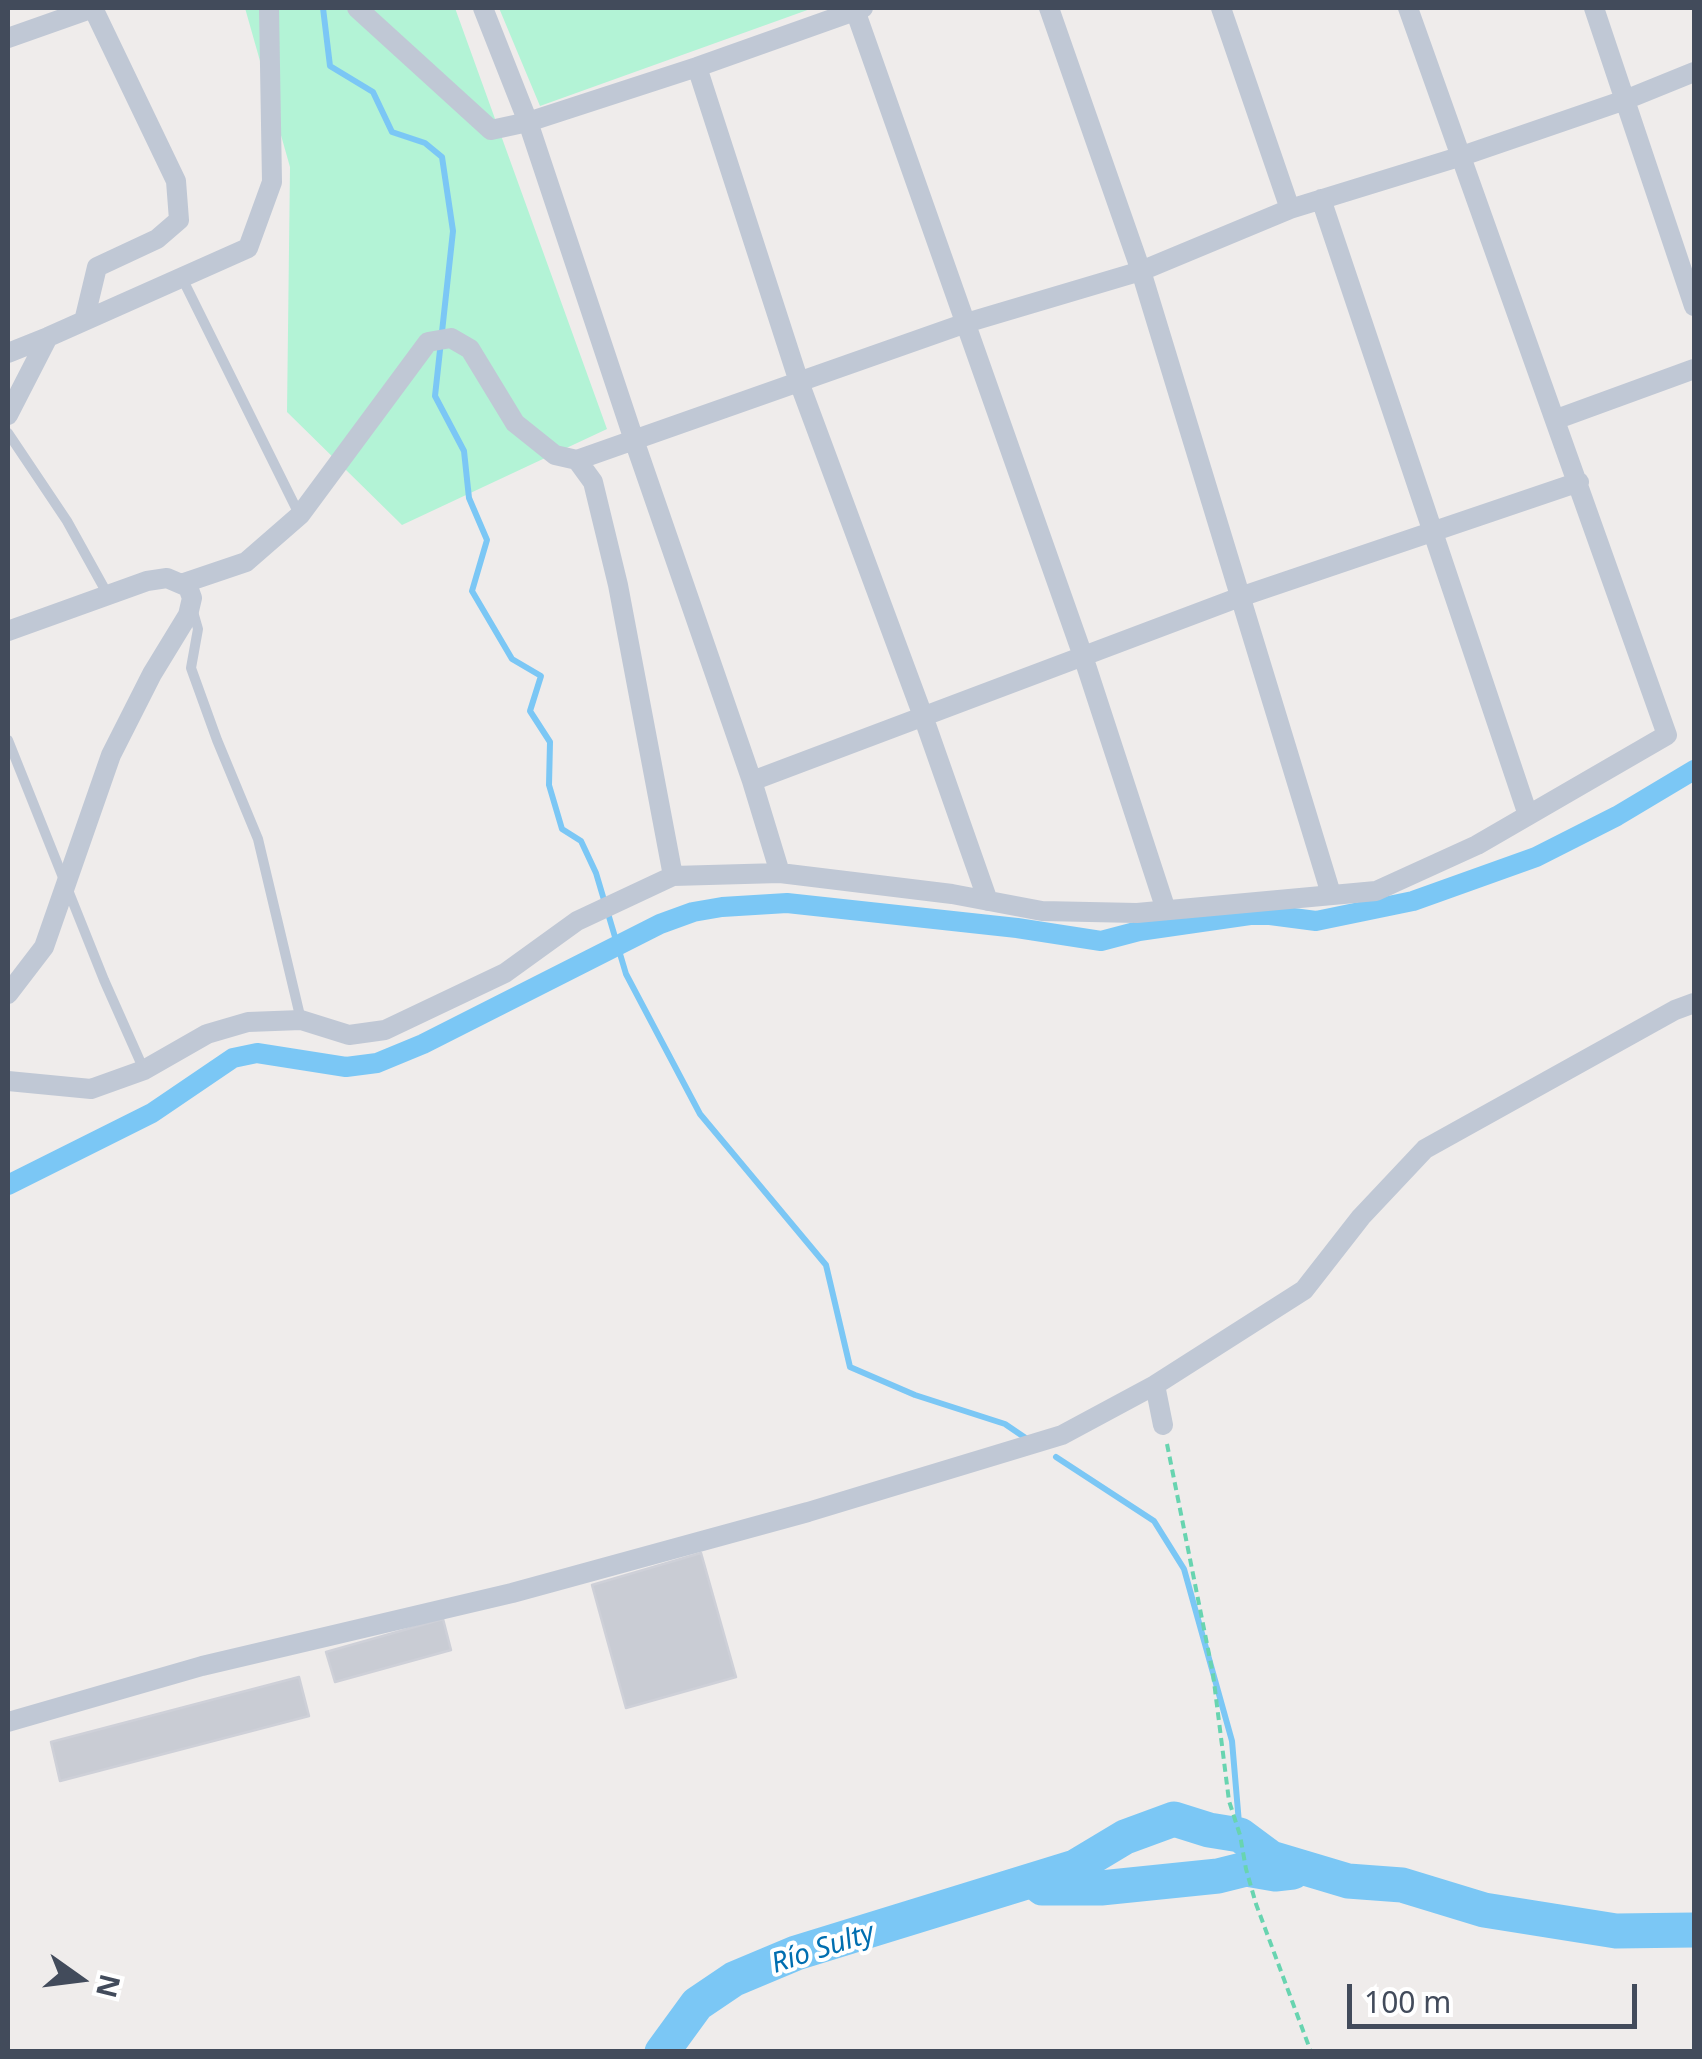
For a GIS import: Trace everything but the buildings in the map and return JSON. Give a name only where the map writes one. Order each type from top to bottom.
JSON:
[{"type":"street","points":[[8,38],[93,8],[176,180],[179,220],[158,239],[97,267],[84,322]]},
{"type":"street","points":[[8,352],[48,338],[248,248],[272,182],[269,8]]},
{"type":"street","points":[[356,8],[491,130],[528,122],[697,67],[859,9],[1083,656],[1166,910]]},
{"type":"street","points":[[483,8],[528,122],[752,780],[780,873]]},
{"type":"street","points":[[1049,8],[1140,271],[1330,894]]},
{"type":"street","points":[[1221,8],[1290,209]]},
{"type":"street","points":[[8,1082],[92,1089],[144,1070],[206,1034],[248,1022],[301,1020],[349,1035],[385,1030],[505,972],[577,922],[673,876],[780,873],[952,894],[1042,910],[1137,913],[1376,891],[1476,845],[1667,734],[1408,8]]},
{"type":"street","points":[[1594,8],[1694,306]]},
{"type":"street","points":[[697,67],[799,382],[988,901]]},
{"type":"street","points":[[186,593],[246,562],[300,515],[428,342],[450,338],[470,349],[515,423],[555,455],[577,460],[966,324],[1140,271],[1290,209],[1462,156],[1626,100],[1694,72]]},
{"type":"street","points":[[1321,200],[1528,815]]},
{"type":"street","points":[[8,416],[48,338]]},
{"type":"street","points":[[1556,418],[1694,369]]},
{"type":"street","points":[[577,460],[593,482],[618,585],[673,876]]},
{"type":"street","points":[[752,780],[1240,597],[1579,482]]},
{"type":"street","points":[[8,631],[147,580],[167,578],[186,593],[188,615],[152,674],[111,755],[44,947],[8,994]]},
{"type":"street","points":[[8,1722],[202,1666],[512,1593],[808,1512],[1062,1435],[1155,1385],[1304,1290],[1362,1217],[1425,1149],[1694,1003]]},
{"type":"street","points":[[1155,1385],[1163,1425]]},
{"type":"lane","points":[[182,278],[300,515]]},
{"type":"lane","points":[[8,433],[67,521],[108,595]]},
{"type":"lane","points":[[186,593],[198,629],[192,668],[258,839],[301,1020]]},
{"type":"lane","points":[[8,740],[144,1070]]},
{"type":"path","points":[[1163,1425],[1213,1674],[1229,1801],[1256,1904],[1310,2052]]},
{"type":"green space","points":[[245,8],[455,8],[607,429],[402,525],[287,412],[290,167]]},
{"type":"green space","points":[[499,8],[813,8],[540,106]]},
{"type":"waterway","points":[[323,8],[330,66],[373,92],[392,132],[425,143],[442,157],[453,231],[435,396],[464,451],[469,498],[487,540],[472,591],[512,659],[541,676],[530,711],[550,742],[549,785],[562,829],[581,841],[596,873],[626,974],[700,1114],[826,1265],[850,1367],[915,1395],[1005,1424],[1030,1441]]},
{"type":"waterway","points":[[8,1185],[152,1113],[233,1058],[257,1053],[346,1067],[377,1063],[423,1044],[660,924],[693,912],[787,903],[1101,941],[1139,931],[1250,915],[1316,921],[1413,901],[1536,857],[1617,816],[1694,770]]},
{"type":"waterway","points":[[1056,1457],[1154,1521],[1184,1569],[1232,1741],[1240,1835]]},
{"type":"waterway","name":"Río Sulty","points":[[662,2052],[697,2004],[734,1979],[796,1953],[1075,1867],[1125,1837],[1174,1819],[1240,1835],[1271,1858],[1348,1881],[1402,1885],[1484,1910],[1616,1931],[1694,1930]]},
{"type":"waterway","name":"Río Sulty","points":[[1042,1888],[1101,1888],[1218,1876],[1246,1869],[1275,1874],[1293,1872]]}]
